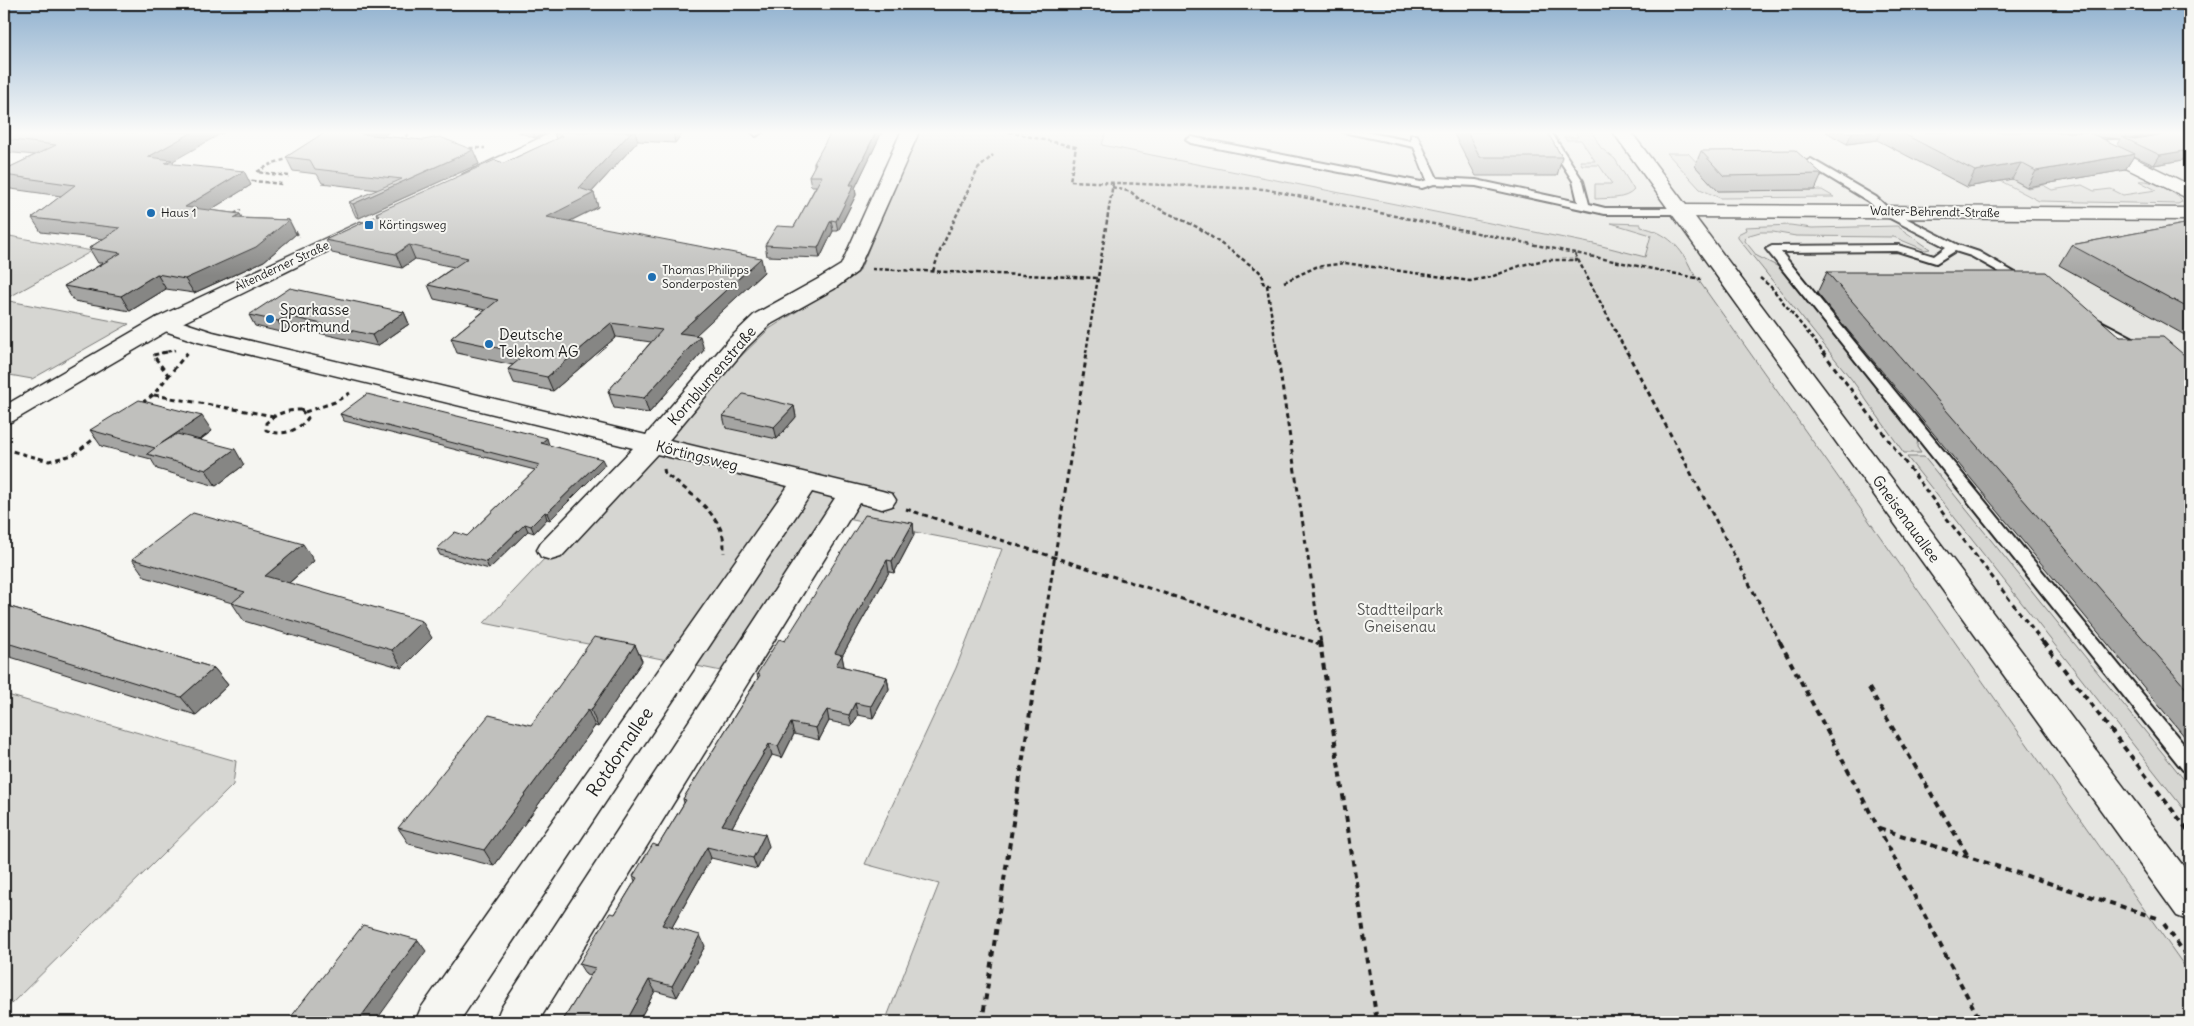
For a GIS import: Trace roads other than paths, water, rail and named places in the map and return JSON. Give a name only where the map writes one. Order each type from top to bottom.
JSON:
[{"type":"street","points":[[454,185],[465,180]]},
{"type":"street","name":"Kornblumenstraße","points":[[551,550],[664,448],[738,343],[763,319],[826,284],[850,268],[889,180]]},
{"type":"street","name":"Gneisenauallee","points":[[1658,180],[2190,904]]},
{"type":"street","points":[[2167,180],[2187,189]]},
{"type":"street","name":"Walter-Behrendt-Straße","points":[[1681,211],[2190,214]]},
{"type":"street","name":"Altenderner Straße","points":[[4,416],[164,323],[377,221]]},
{"type":"street","name":"Körtingsweg","points":[[164,323],[199,342],[375,377],[805,482],[844,505],[882,500]]},
{"type":"street","name":"Rotdornallee","points":[[435,1022],[805,482]]},
{"type":"street","points":[[515,1022],[844,505]]},
{"type":"lane","points":[[1396,180],[1422,185],[1434,181],[1476,183],[1605,211],[1681,211]]},
{"type":"lane","points":[[1577,180],[1585,208]]},
{"type":"lane","points":[[1840,180],[1872,199],[1886,212],[1954,247],[1974,254],[2034,287]]},
{"type":"lane","points":[[1954,247],[1936,260],[1898,248],[1772,249],[2190,766]]},
{"type":"lane","points":[[2085,316],[2154,354]]},
{"type":"place","name":"Haus 1","points":[[151,213]]},
{"type":"place","name":"Körtingsweg","points":[[369,225]]},
{"type":"place","name":"Thomas Philipps Sonderposten","points":[[652,277]]},
{"type":"place","name":"Sparkasse Dortmund","points":[[270,319]]},
{"type":"place","name":"Deutsche Telekom AG","points":[[489,344]]},
{"type":"park label","name":"Stadtteilpark Gneisenau","points":[[1400,618]]}]
